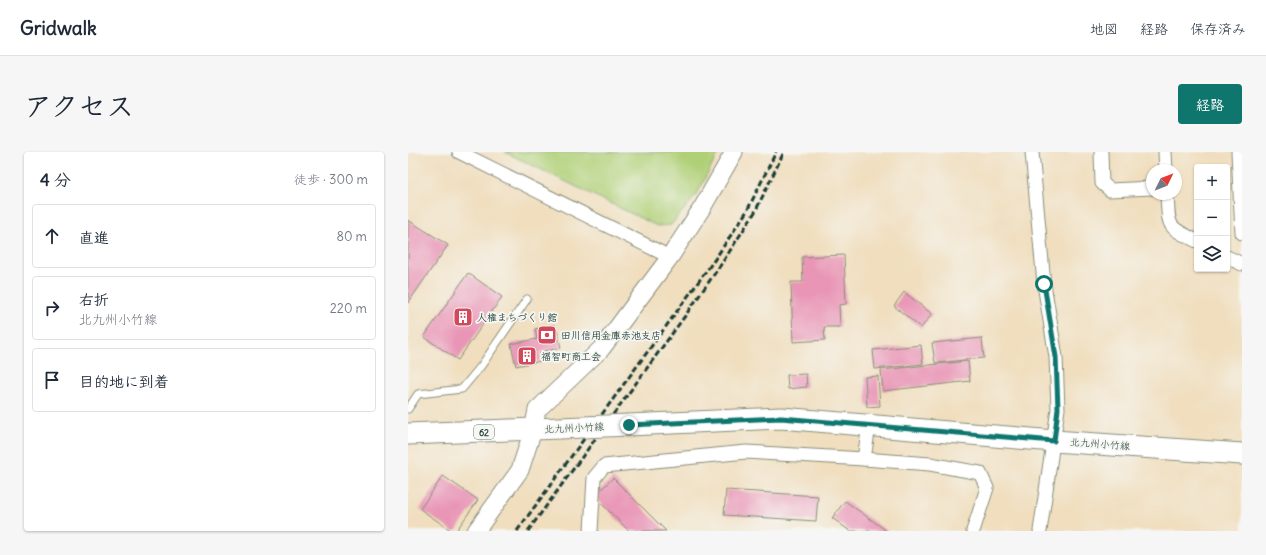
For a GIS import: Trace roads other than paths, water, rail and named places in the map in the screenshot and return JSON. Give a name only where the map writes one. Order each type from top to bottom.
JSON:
[{"type":"main road","name":"北九州小竹線","points":[[408,434],[533,430],[781,418],[1054,441],[1242,454]]},
{"type":"street","points":[[459,152],[670,257]]},
{"type":"street","points":[[476,531],[520,470],[533,430],[537,410],[593,359],[670,257],[734,152]]},
{"type":"street","points":[[1032,152],[1044,284],[1056,357],[1058,409],[1040,531]]},
{"type":"street","points":[[1100,152],[1102,183],[1110,190],[1146,188]]},
{"type":"street","points":[[1165,152],[1166,164]]},
{"type":"street","points":[[1238,152],[1242,233]]},
{"type":"street","points":[[1167,200],[1169,220],[1174,230],[1194,240]]},
{"type":"street","points":[[1230,258],[1242,264]]},
{"type":"street","points":[[864,459],[869,425]]},
{"type":"street","points":[[591,531],[594,478],[604,466],[746,452],[930,464],[980,473],[987,488],[973,531]]},
{"type":"lane","points":[[408,409],[418,394],[462,389],[481,366],[527,299]]},
{"type":"railway","points":[[517,531],[715,259],[747,211],[776,152]]},
{"type":"railway","points":[[528,531],[722,263],[755,212],[784,152]]},
{"type":"place","name":"人権まちづくり館","points":[[463,317]]},
{"type":"place","name":"田川信用金庫赤池支店","points":[[547,335]]},
{"type":"place","name":"福智町商工会","points":[[527,356]]}]
